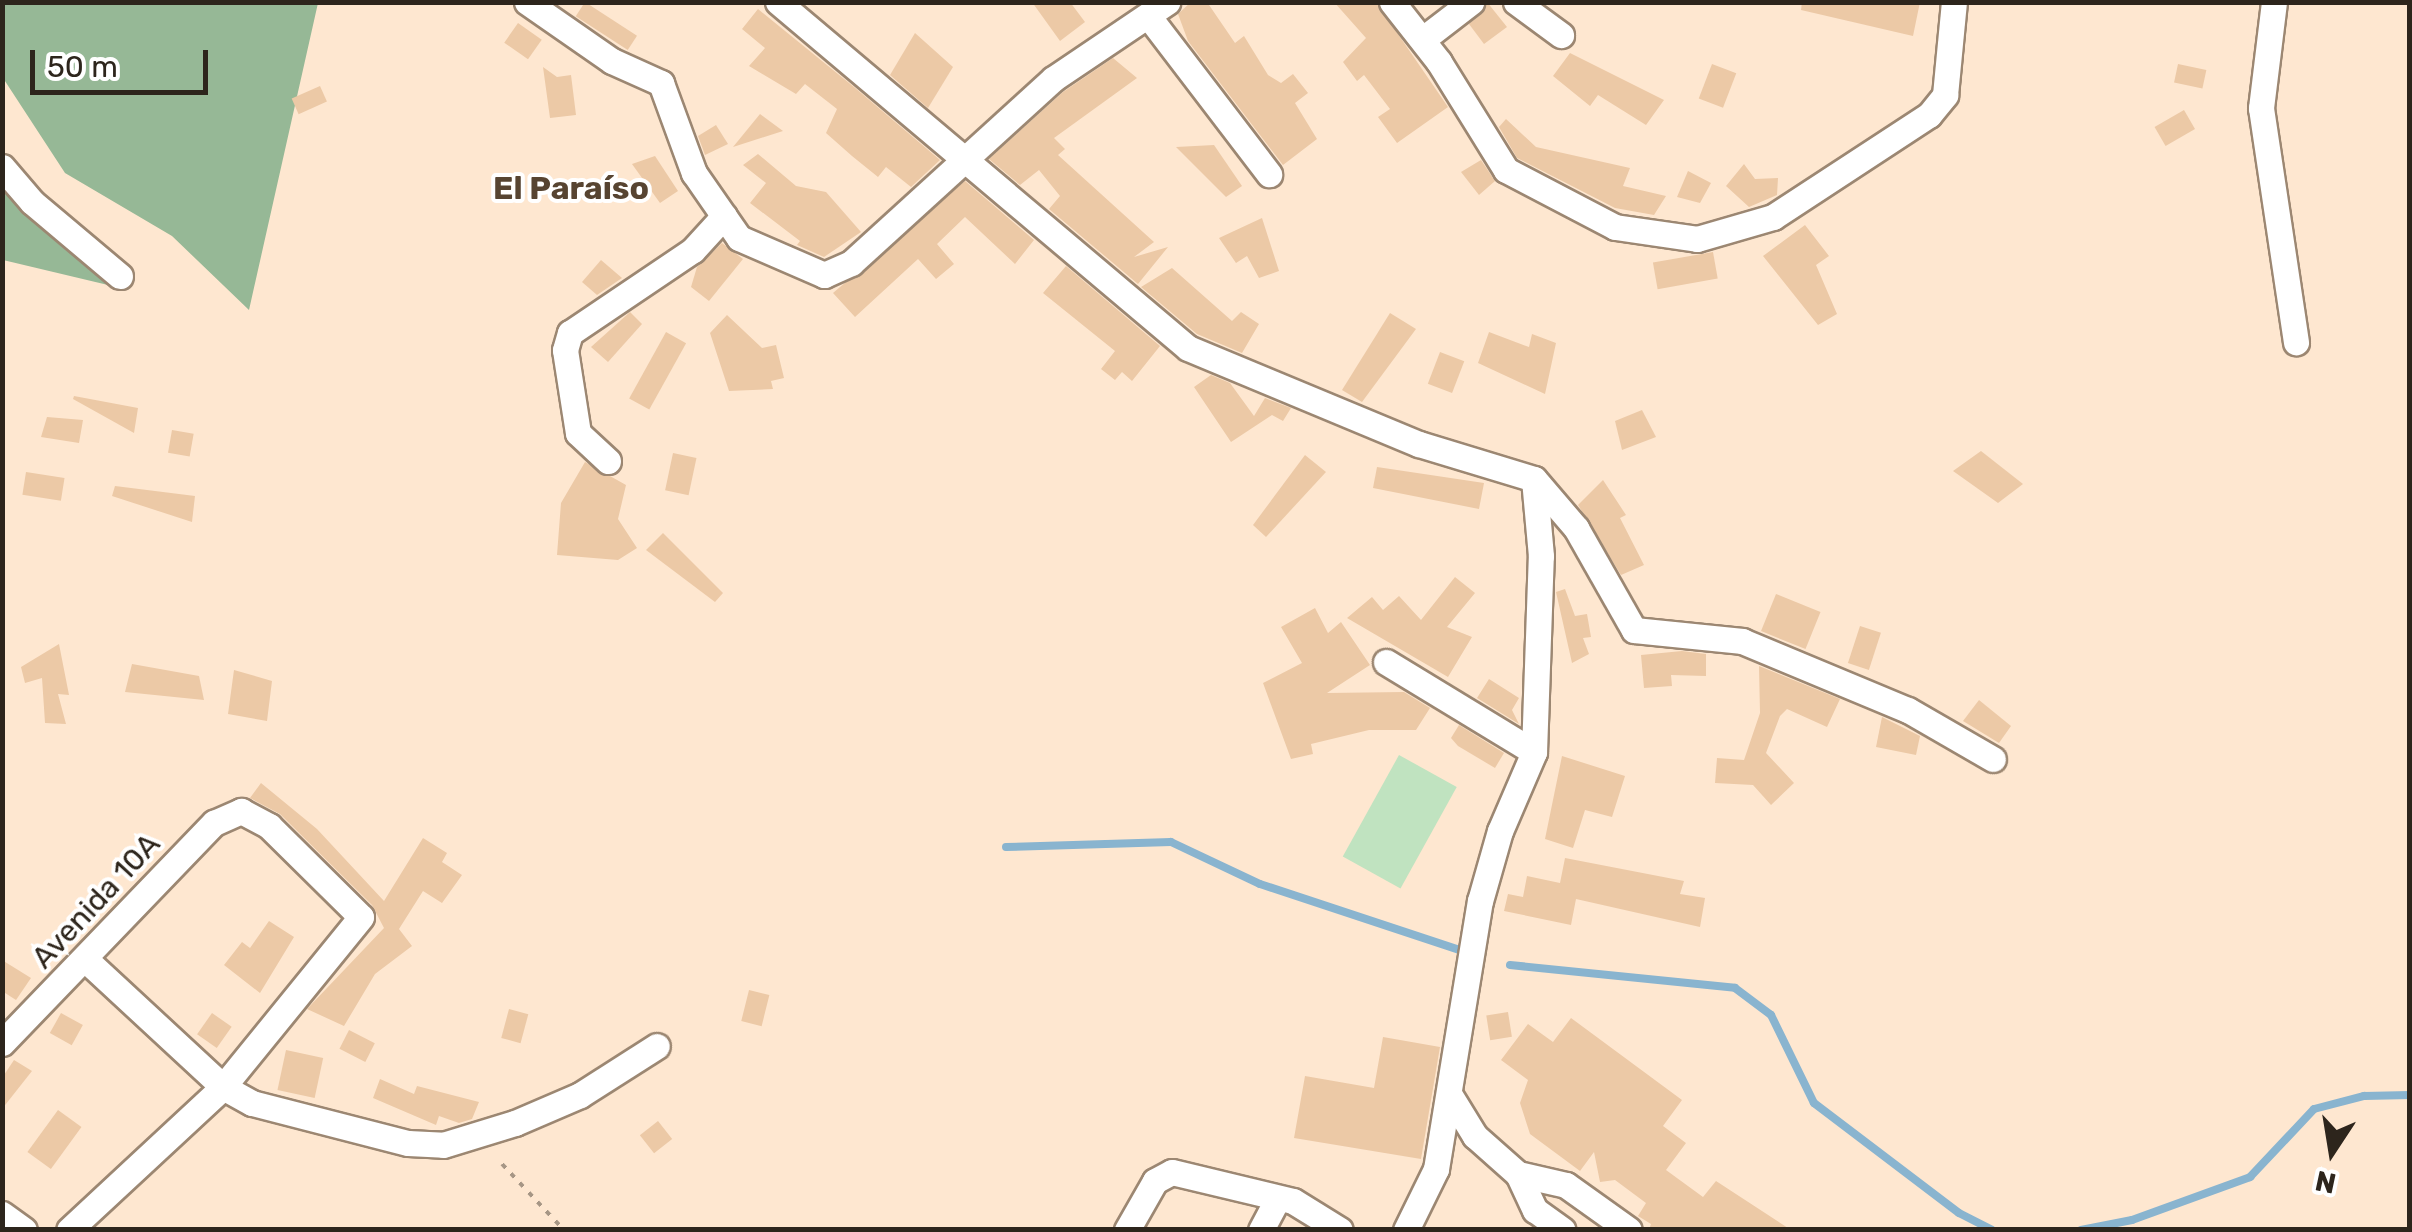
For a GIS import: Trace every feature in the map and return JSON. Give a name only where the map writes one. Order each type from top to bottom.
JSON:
[{"type":"street","points":[[778,2],[1188,348],[1418,444],[1534,479],[1576,528],[1634,630],[1742,641],[1908,710],[1993,759]]},
{"type":"street","points":[[1392,2],[1423,39],[1506,170],[1616,227],[1697,238],[1773,218],[1929,115],[1945,94],[1954,2]]},
{"type":"street","points":[[1423,39],[1471,2]]},
{"type":"street","points":[[1516,2],[1561,36]]},
{"type":"street","points":[[2274,2],[2261,108],[2296,342]]},
{"type":"street","points":[[543,6],[612,61],[661,83],[694,173],[739,238],[824,275],[851,263],[962,157],[1053,79],[1158,10],[1269,174]]},
{"type":"street","points":[[2,167],[32,202],[120,276]]},
{"type":"street","points":[[608,461],[578,433],[565,350],[570,333],[693,250],[724,216]]},
{"type":"street","points":[[1406,1230],[1436,1169],[1451,1097],[1480,901],[1500,831],[1534,752],[1541,556],[1534,479]]},
{"type":"street","points":[[1386,662],[1534,752]]},
{"type":"street","name":"Avenida 10A","points":[[2,1043],[214,823],[241,811],[269,826],[360,917],[223,1086]]},
{"type":"street","points":[[85,959],[223,1086],[292,1117],[443,1144],[580,1095],[657,1046]]},
{"type":"street","points":[[69,1230],[223,1086]]},
{"type":"street","points":[[1451,1097],[1475,1136],[1518,1174],[1534,1210],[1563,1230]]},
{"type":"street","points":[[1127,1230],[1154,1181],[1172,1172],[1278,1198],[1340,1230]]},
{"type":"street","points":[[1518,1174],[1566,1185],[1629,1230]]},
{"type":"street","points":[[1261,1230],[1278,1198]]},
{"type":"street","points":[[2,1214],[24,1230]]},
{"type":"path","points":[[502,1164],[564,1230]]},
{"type":"green space","points":[[3,3],[318,3],[249,310],[172,236],[65,173],[3,78]]},
{"type":"green space","points":[[3,188],[129,290],[3,260]]},
{"type":"green space","points":[[1399,755],[1457,787],[1400,888],[1343,856]]},
{"type":"building","points":[[585,2],[637,36],[628,50],[576,16]]},
{"type":"building","points":[[1032,2],[1070,2],[1085,22],[1060,41]]},
{"type":"building","points":[[1191,2],[1207,2],[1235,43],[1244,36],[1268,75],[1281,83],[1293,74],[1308,93],[1295,103],[1317,139],[1283,165],[1188,41],[1178,14]]},
{"type":"building","points":[[1334,2],[1376,2],[1448,107],[1397,143],[1378,117],[1390,109],[1364,75],[1357,81],[1343,62],[1366,38]]},
{"type":"building","points":[[1487,2],[1507,27],[1484,44],[1469,24]]},
{"type":"building","points":[[1802,2],[1920,2],[1913,36],[1801,10]]},
{"type":"building","points":[[758,9],[940,160],[911,187],[886,167],[878,177],[852,156],[826,133],[837,109],[805,84],[796,94],[749,66],[765,48],[742,29]]},
{"type":"building","points":[[518,23],[542,40],[528,59],[504,43]]},
{"type":"building","points":[[915,33],[953,67],[928,108],[890,75]]},
{"type":"building","points":[[1570,53],[1664,100],[1646,125],[1598,95],[1590,106],[1553,76]]},
{"type":"building","points":[[1113,58],[1137,78],[1054,138],[1065,149],[1058,155],[1154,242],[1134,257],[1168,247],[1138,284],[1049,209],[1060,196],[1039,170],[1020,185],[989,159],[1063,92]]},
{"type":"building","points":[[1712,64],[1736,73],[1723,108],[1699,99]]},
{"type":"building","points":[[2178,64],[2206,70],[2202,89],[2174,83]]},
{"type":"building","points":[[543,67],[557,77],[571,75],[576,115],[550,118]]},
{"type":"building","points":[[320,86],[327,102],[299,114],[292,99]]},
{"type":"building","points":[[2184,110],[2195,129],[2166,146],[2155,127]]},
{"type":"building","points":[[760,114],[783,131],[733,147]]},
{"type":"building","points":[[1506,119],[1536,147],[1630,168],[1623,186],[1666,196],[1654,215],[1615,208],[1517,158],[1499,127]]},
{"type":"building","points":[[716,125],[728,144],[705,155],[698,136]]},
{"type":"building","points":[[1214,145],[1242,186],[1226,197],[1176,147]]},
{"type":"building","points":[[758,154],[796,186],[826,192],[861,232],[824,257],[797,245],[800,241],[750,203],[766,183],[743,165]]},
{"type":"building","points":[[655,156],[678,191],[660,203],[632,164]]},
{"type":"building","points":[[1481,160],[1495,181],[1479,195],[1461,172]]},
{"type":"building","points":[[1744,164],[1755,179],[1778,178],[1777,195],[1749,207],[1726,186]]},
{"type":"building","points":[[1688,171],[1711,183],[1700,203],[1677,197]]},
{"type":"building","points":[[965,181],[1034,240],[1015,264],[965,217],[937,244],[954,264],[936,279],[918,259],[855,317],[833,293]]},
{"type":"building","points":[[1262,218],[1279,271],[1259,278],[1247,256],[1236,263],[1219,238]]},
{"type":"building","points":[[1805,225],[1829,256],[1816,265],[1837,314],[1818,325],[1763,256]]},
{"type":"building","points":[[722,243],[743,259],[709,301],[691,287],[697,267]]},
{"type":"building","points":[[1713,252],[1718,279],[1658,289],[1653,263]]},
{"type":"building","points":[[601,260],[622,278],[597,295],[582,282]]},
{"type":"building","points":[[1066,266],[1160,346],[1132,381],[1122,372],[1115,380],[1101,369],[1115,351],[1043,293]]},
{"type":"building","points":[[1172,268],[1232,321],[1241,312],[1259,324],[1242,353],[1197,334],[1141,287]]},
{"type":"building","points":[[630,312],[642,324],[608,362],[591,347]]},
{"type":"building","points":[[1390,313],[1416,329],[1362,402],[1342,390]]},
{"type":"building","points":[[727,315],[762,348],[776,345],[784,378],[771,381],[773,389],[729,391],[710,333]]},
{"type":"building","points":[[666,332],[686,343],[649,410],[629,398]]},
{"type":"building","points":[[1489,332],[1529,347],[1532,334],[1556,343],[1545,394],[1478,363]]},
{"type":"building","points":[[1440,352],[1464,361],[1452,393],[1428,384]]},
{"type":"building","points":[[1211,375],[1230,383],[1254,416],[1265,398],[1291,408],[1283,421],[1272,415],[1231,442],[1194,387]]},
{"type":"building","points":[[74,396],[138,408],[134,433],[73,399]]},
{"type":"building","points":[[1642,410],[1656,437],[1622,450],[1615,421]]},
{"type":"building","points":[[47,417],[83,420],[79,443],[41,437]]},
{"type":"building","points":[[172,430],[194,434],[190,456],[168,453]]},
{"type":"building","points":[[1981,451],[2023,484],[1998,503],[1953,471]]},
{"type":"building","points":[[673,453],[696,458],[689,495],[665,490]]},
{"type":"building","points":[[1305,455],[1326,472],[1266,537],[1253,525]]},
{"type":"building","points":[[585,462],[626,485],[618,519],[637,548],[618,560],[557,555],[561,503]]},
{"type":"building","points":[[1377,467],[1484,483],[1479,509],[1373,488]]},
{"type":"building","points":[[26,472],[65,478],[61,501],[22,495]]},
{"type":"building","points":[[1603,480],[1626,515],[1620,518],[1644,565],[1621,575],[1578,505]]},
{"type":"building","points":[[115,486],[195,496],[192,522],[112,496]]},
{"type":"building","points":[[663,533],[723,593],[715,602],[646,550]]},
{"type":"building","points":[[1455,577],[1475,593],[1447,627],[1472,637],[1448,677],[1347,618],[1372,597],[1383,610],[1399,596],[1421,620]]},
{"type":"building","points":[[1565,589],[1575,616],[1587,614],[1591,637],[1583,638],[1589,654],[1572,663],[1556,592]]},
{"type":"building","points":[[1776,594],[1821,612],[1806,649],[1761,631]]},
{"type":"building","points":[[1315,608],[1328,633],[1341,622],[1370,665],[1327,693],[1404,692],[1430,708],[1416,730],[1369,730],[1311,744],[1313,754],[1291,759],[1263,683],[1302,663],[1281,627]]},
{"type":"building","points":[[1860,626],[1881,633],[1869,670],[1848,663]]},
{"type":"building","points":[[59,644],[69,695],[58,694],[66,724],[45,723],[42,678],[25,683],[21,667]]},
{"type":"building","points":[[1682,651],[1706,654],[1706,676],[1671,675],[1672,686],[1644,688],[1641,655]]},
{"type":"building","points":[[132,664],[199,676],[204,700],[125,692]]},
{"type":"building","points":[[1759,666],[1840,699],[1827,727],[1787,709],[1780,716],[1766,753],[1794,783],[1771,805],[1753,785],[1715,783],[1717,758],[1744,760],[1760,713]]},
{"type":"building","points":[[234,670],[272,681],[267,721],[228,714]]},
{"type":"building","points":[[1489,679],[1519,698],[1512,710],[1519,724],[1477,698]]},
{"type":"building","points":[[1979,700],[2011,726],[1999,743],[1963,721]]},
{"type":"building","points":[[1882,717],[1920,736],[1916,755],[1876,747]]},
{"type":"building","points":[[1459,725],[1504,753],[1495,768],[1451,738]]},
{"type":"building","points":[[1562,756],[1625,776],[1612,817],[1585,810],[1573,848],[1545,839]]},
{"type":"building","points":[[261,783],[317,829],[384,901],[423,838],[447,853],[442,862],[462,875],[442,903],[423,891],[399,929],[412,946],[375,974],[344,1026],[307,1009],[384,928],[372,905],[280,814],[250,798]]},
{"type":"building","points":[[1565,858],[1684,881],[1680,894],[1705,898],[1700,927],[1576,899],[1571,925],[1504,911],[1508,894],[1523,897],[1527,876],[1560,883]]},
{"type":"building","points":[[269,921],[294,937],[260,993],[224,965],[242,942],[250,948]]},
{"type":"building","points":[[2,960],[31,978],[16,1000],[2,991]]},
{"type":"building","points":[[749,990],[769,995],[762,1026],[741,1021]]},
{"type":"building","points":[[509,1009],[528,1014],[521,1043],[501,1038]]},
{"type":"building","points":[[1508,1012],[1512,1037],[1490,1040],[1486,1015]]},
{"type":"building","points":[[61,1013],[83,1025],[72,1045],[50,1033]]},
{"type":"building","points":[[212,1013],[232,1027],[217,1048],[197,1034]]},
{"type":"building","points":[[1571,1018],[1682,1100],[1663,1126],[1686,1143],[1666,1170],[1703,1197],[1716,1181],[1791,1230],[1649,1230],[1651,1224],[1638,1216],[1646,1203],[1615,1180],[1600,1182],[1594,1152],[1580,1171],[1530,1134],[1520,1103],[1528,1080],[1501,1060],[1528,1024],[1553,1042]]},
{"type":"building","points":[[349,1030],[375,1043],[365,1062],[339,1049]]},
{"type":"building","points":[[1383,1037],[1440,1047],[1421,1159],[1294,1138],[1305,1076],[1374,1088]]},
{"type":"building","points":[[286,1050],[323,1058],[315,1098],[277,1090]]},
{"type":"building","points":[[14,1060],[32,1071],[2,1109],[2,1078]]},
{"type":"building","points":[[380,1079],[414,1094],[417,1086],[479,1102],[472,1119],[459,1123],[439,1116],[436,1125],[373,1098]]},
{"type":"building","points":[[58,1110],[81,1127],[51,1169],[27,1152]]},
{"type":"building","points":[[658,1121],[672,1139],[654,1153],[640,1135]]},
{"type":"waterway","points":[[1006,847],[1171,842],[1260,884],[1466,952]]},
{"type":"waterway","points":[[1510,965],[1735,988],[1771,1015],[1814,1103],[1959,1213],[1992,1230]]},
{"type":"waterway","points":[[2081,1230],[2132,1220],[2250,1177],[2314,1109],[2364,1096],[2410,1095]]},
{"type":"district","name":"El Paraíso","points":[[571,188]]}]
